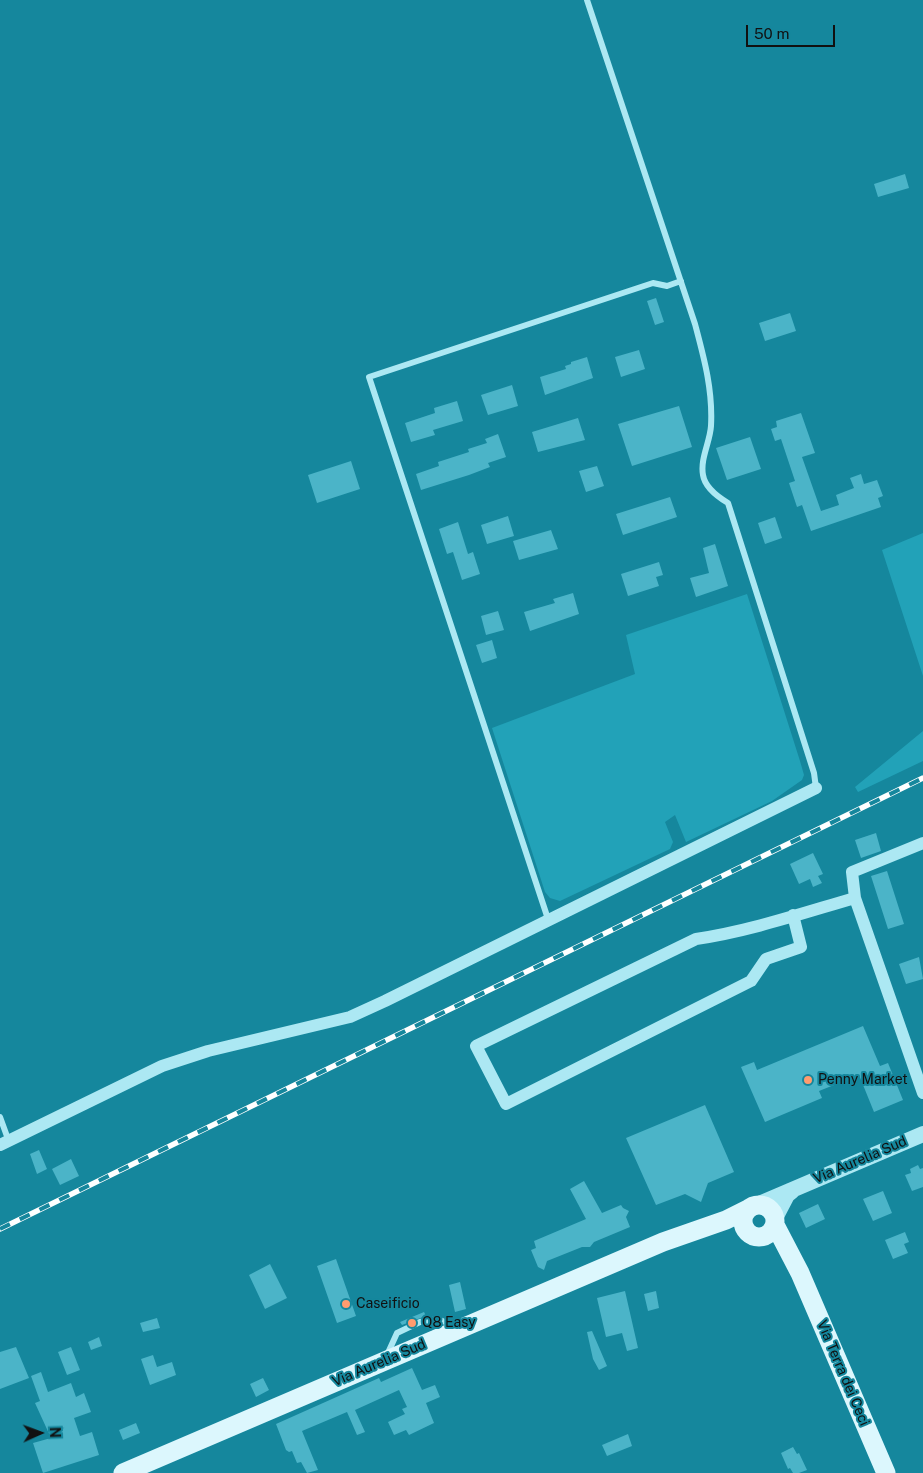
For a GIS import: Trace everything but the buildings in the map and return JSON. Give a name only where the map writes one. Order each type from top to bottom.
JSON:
[{"type":"main road","points":[[753,1207],[771,1210],[800,1272],[778,1248],[752,1234],[743,1222],[753,1207]]},
{"type":"main road","name":"Via Aurelia Sud","points":[[123,1473],[664,1242],[726,1220],[753,1207]]},
{"type":"main road","name":"Via Aurelia Sud","points":[[664,1242],[729,1229],[752,1234],[768,1234],[775,1222]]},
{"type":"main road","name":"Via Terra dei Ceci","points":[[800,1272],[886,1473]]},
{"type":"street","points":[[4,1142],[162,1066],[208,1051],[350,1016],[816,788]]},
{"type":"street","points":[[923,843],[852,872],[855,898],[923,1093]]},
{"type":"street","points":[[793,916],[801,947],[766,959],[751,981],[506,1104],[476,1046],[696,939],[726,934],[855,898]]},
{"type":"street","name":"Via Aurelia Sud","points":[[753,1207],[797,1186],[923,1134]]},
{"type":"street","name":"Via Aurelia Sud","points":[[775,1222],[786,1195],[797,1186]]},
{"type":"lane","points":[[587,0],[695,324],[710,378],[711,428],[702,465],[703,477],[712,491],[728,503],[811,764],[816,788]]},
{"type":"lane","points":[[548,919],[369,377],[653,283],[667,286],[681,281]]},
{"type":"lane","points":[[0,1117],[4,1142]]},
{"type":"shaded area","points":[[923,533],[923,676],[882,550]]},
{"type":"shaded area","points":[[747,594],[800,761],[804,775],[802,780],[772,801],[686,842],[675,815],[665,822],[673,842],[670,849],[560,901],[550,898],[545,892],[492,728],[635,674],[626,635]]},
{"type":"shaded area","points":[[923,731],[923,761],[858,792],[855,787]]},
{"type":"railway","points":[[0,1229],[923,778]]},
{"type":"place","name":"Penny Market","points":[[808,1080]]},
{"type":"place","name":"Caseificio","points":[[346,1304]]},
{"type":"place","name":"Q8 Easy","points":[[412,1323]]}]
